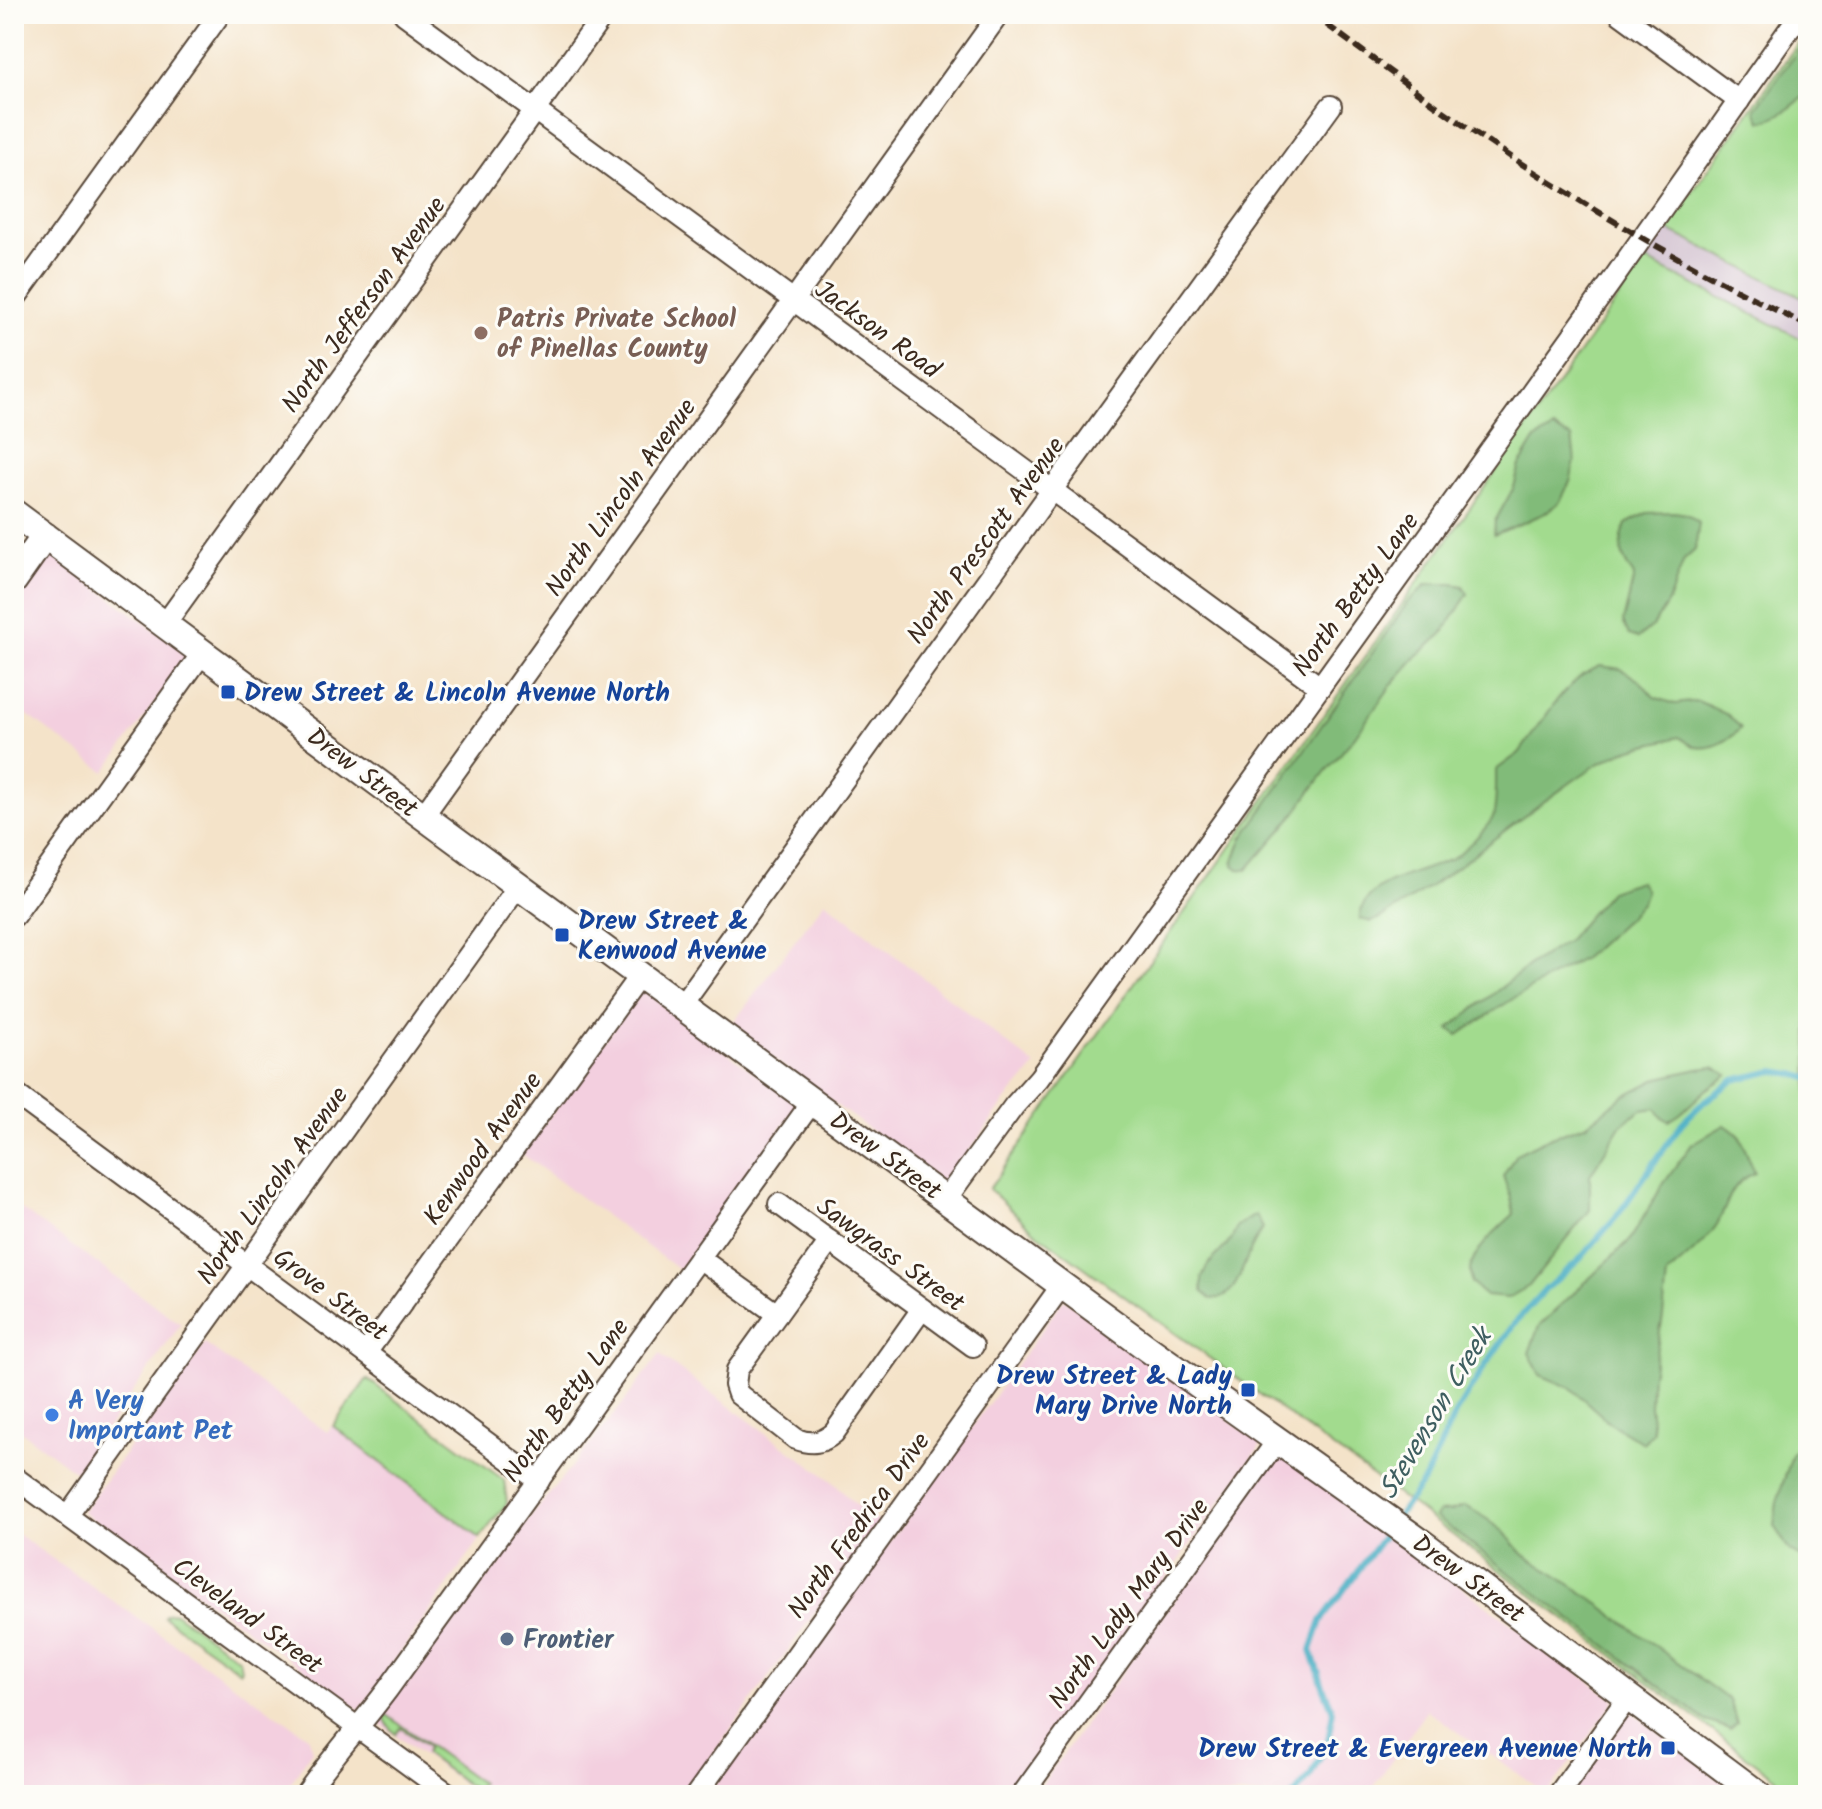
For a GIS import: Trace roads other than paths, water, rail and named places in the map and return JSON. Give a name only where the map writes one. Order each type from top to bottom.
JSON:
[{"type":"main road","name":"Drew Street","points":[[14,513],[1062,1285],[1422,1543],[1759,1795]]},
{"type":"main road","points":[[14,580],[45,536]]},
{"type":"street","points":[[14,300],[220,14]]},
{"type":"street","name":"Jackson Road","points":[[404,14],[1320,687]]},
{"type":"street","name":"North Jefferson Avenue","points":[[165,624],[604,14]]},
{"type":"street","name":"North Lincoln Avenue","points":[[423,816],[999,14]]},
{"type":"street","points":[[1620,14],[1739,101]]},
{"type":"street","name":"North Betty Lane","points":[[946,1199],[1014,1106],[1039,1078],[1800,14]]},
{"type":"street","name":"North Prescott Avenue","points":[[682,1005],[1331,106]]},
{"type":"street","points":[[14,525],[45,536]]},
{"type":"street","points":[[14,916],[203,652]]},
{"type":"street","name":"North Lincoln Avenue","points":[[68,1515],[519,885]]},
{"type":"street","name":"Kenwood Avenue","points":[[366,1353],[640,975]]},
{"type":"street","name":"Grove Street","points":[[14,1093],[539,1481]]},
{"type":"street","name":"North Betty Lane","points":[[305,1795],[339,1748],[359,1727],[539,1481],[812,1102]]},
{"type":"street","name":"Sawgrass Street","points":[[779,1204],[973,1346]]},
{"type":"street","points":[[830,1241],[737,1370],[735,1385],[738,1394],[796,1439],[815,1443],[834,1433],[922,1309]]},
{"type":"street","points":[[699,1258],[777,1314]]},
{"type":"street","name":"North Fredrica Drive","points":[[696,1795],[1062,1285]]},
{"type":"street","name":"North Lady Mary Drive","points":[[1022,1795],[1277,1441]]},
{"type":"street","name":"Cleveland Street","points":[[14,1477],[450,1795]]},
{"type":"street","points":[[1558,1795],[1629,1696]]},
{"type":"waterway","name":"Stevenson Creek","points":[[1397,1517],[1424,1481],[1455,1414],[1514,1324],[1546,1289],[1580,1259],[1617,1216],[1682,1123],[1734,1080],[1774,1071],[1808,1078]]},
{"type":"waterway","name":"Stevenson Creek","points":[[1294,1795],[1310,1776],[1327,1746],[1333,1711],[1311,1650],[1321,1621],[1388,1530]]},
{"type":"railway","points":[[1312,14],[1446,112],[1548,181],[1676,257],[1808,326]]},
{"type":"place","name":"Patris Private School of Pinellas County","points":[[481,333]]},
{"type":"place","name":"Drew Street & Lincoln Avenue North","points":[[228,692]]},
{"type":"place","name":"Drew Street & Kenwood Avenue","points":[[562,935]]},
{"type":"place","name":"Drew Street & Lady Mary Drive North","points":[[1248,1390]]},
{"type":"place","name":"A Very Important Pet","points":[[52,1415]]},
{"type":"place","name":"Frontier","points":[[507,1639]]},
{"type":"place","name":"Drew Street & Evergreen Avenue North","points":[[1668,1748]]}]
